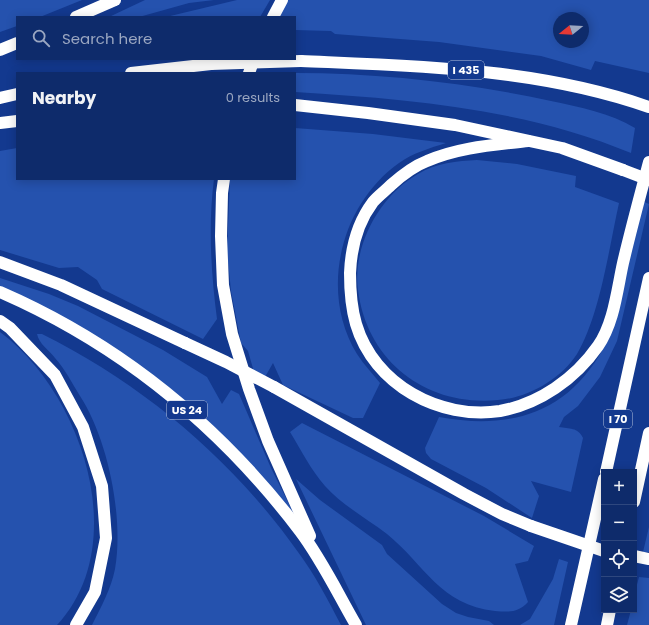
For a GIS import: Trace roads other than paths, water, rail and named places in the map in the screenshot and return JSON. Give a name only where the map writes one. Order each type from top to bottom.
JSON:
[{"type":"highway","points":[[78,16],[115,0]]},
{"type":"highway","points":[[274,16],[282,0]]},
{"type":"highway","points":[[0,50],[16,43]]},
{"type":"highway","points":[[249,72],[254,60]]},
{"type":"highway","name":"I 435","points":[[140,72],[211,64],[301,61],[438,67],[544,80],[627,100],[649,107]]},
{"type":"highway","points":[[0,98],[16,94]]},
{"type":"highway","points":[[297,105],[455,125],[562,148],[649,180]]},
{"type":"highway","points":[[0,123],[16,121]]},
{"type":"highway","points":[[528,141],[466,148],[425,161],[397,179],[374,201],[359,227],[351,254],[350,292],[356,325],[372,357],[397,385],[422,400],[455,411],[483,413],[516,408],[536,401],[568,377],[582,364],[598,346],[610,320],[649,162]]},
{"type":"highway","points":[[224,180],[222,193],[223,285],[232,334],[249,389],[268,441],[330,579]]},
{"type":"highway","points":[[0,262],[68,288],[226,362],[274,387],[502,514],[601,550]]},
{"type":"highway","name":"I 70","points":[[607,469],[649,278]]},
{"type":"highway","name":"US 24","points":[[0,292],[40,309],[87,335],[123,358],[167,392],[236,455],[301,532],[356,625]]},
{"type":"highway","points":[[0,321],[10,328],[55,375],[83,427],[102,486],[106,538],[95,592],[76,625]]},
{"type":"highway","name":"I 70","points":[[637,488],[649,433]]},
{"type":"highway","points":[[572,625],[601,493]]},
{"type":"highway","points":[[637,557],[649,559]]},
{"type":"highway","points":[[607,625],[609,613]]}]
